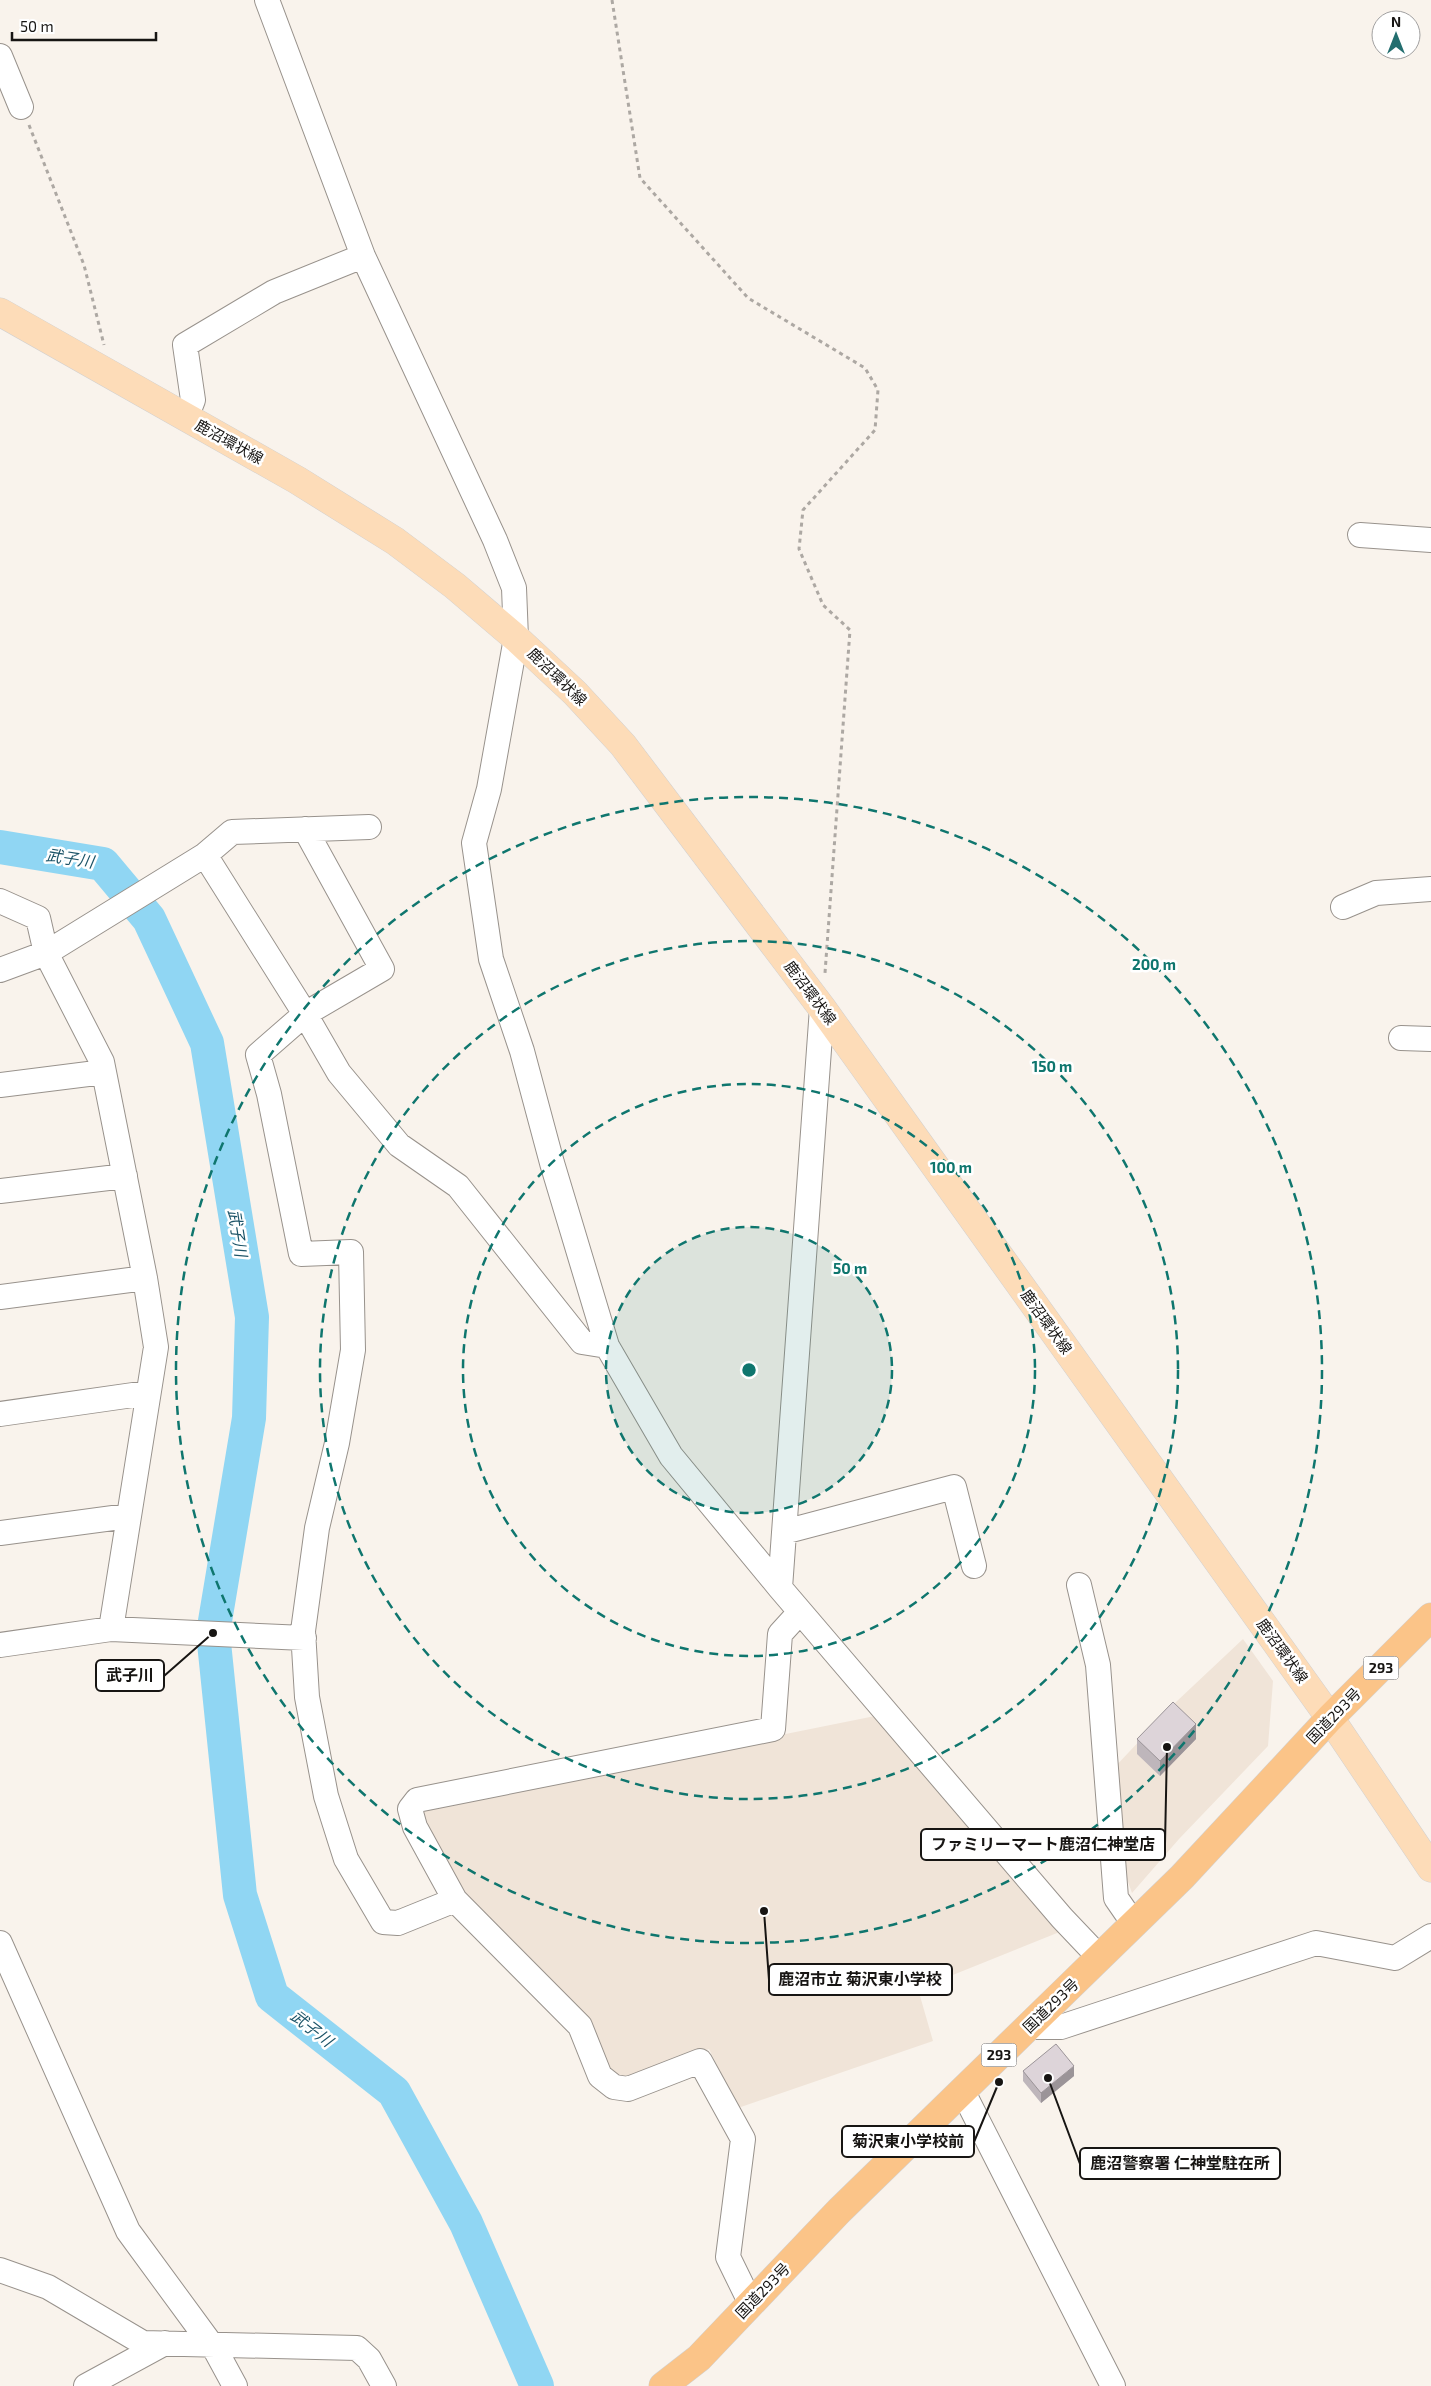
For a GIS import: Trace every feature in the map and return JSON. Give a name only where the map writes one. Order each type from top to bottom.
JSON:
[{"type":"highway","name":"国道293号","points":[[663,2386],[699,2358],[839,2211],[1134,1924],[1245,1810],[1330,1718],[1431,1617]]},
{"type":"main road","name":"鹿沼環状線","points":[[0,312],[297,480],[395,541],[455,586],[516,638],[575,693],[622,745],[822,1008],[1330,1718],[1431,1868]]},
{"type":"street","points":[[267,0],[363,256],[495,540],[514,588],[516,638],[488,789],[474,843],[491,959],[522,1051],[552,1163],[607,1346],[671,1456],[800,1612],[1062,1918],[1100,1958]]},
{"type":"street","points":[[0,56],[21,107]]},
{"type":"street","points":[[186,418],[192,400],[185,345],[274,292],[363,256]]},
{"type":"street","points":[[1360,535],[1431,540]]},
{"type":"street","points":[[0,970],[46,953],[205,855],[232,832],[369,827]]},
{"type":"street","points":[[305,829],[382,969],[305,1014],[258,1055],[269,1094],[301,1254],[351,1252],[353,1350],[336,1443],[317,1528],[304,1638],[307,1697],[326,1796],[346,1859],[384,1922],[398,1923],[455,1900]]},
{"type":"street","points":[[205,855],[305,1014],[339,1072],[398,1145],[458,1186],[582,1342],[607,1346]]},
{"type":"street","points":[[1343,907],[1376,893],[1431,889]]},
{"type":"street","points":[[0,901],[38,918],[46,953],[102,1062],[145,1278],[156,1347],[147,1393],[111,1629]]},
{"type":"street","points":[[780,1588],[822,1008]]},
{"type":"street","points":[[1400,1038],[1431,1039]]},
{"type":"street","points":[[0,1086],[104,1072]]},
{"type":"street","points":[[0,1191],[125,1176]]},
{"type":"street","points":[[0,1297],[145,1278]]},
{"type":"street","points":[[0,1414],[147,1393]]},
{"type":"street","points":[[784,1532],[954,1487],[974,1566]]},
{"type":"street","points":[[0,1533],[128,1516]]},
{"type":"street","points":[[1079,1585],[1098,1664],[1116,1898],[1134,1924]]},
{"type":"street","points":[[751,2304],[728,2257],[744,2139],[700,2061],[628,2089],[614,2087],[600,2076],[580,2026],[455,1900],[415,1827],[410,1809],[417,1800],[773,1729],[780,1634],[800,1612]]},
{"type":"street","points":[[0,1645],[111,1629],[304,1638]]},
{"type":"street","points":[[1030,2027],[1061,2027],[1316,1942],[1395,1958],[1431,1936]]},
{"type":"street","points":[[0,1943],[128,2231],[211,2344],[235,2386]]},
{"type":"street","points":[[962,2090],[1112,2386]]},
{"type":"street","points":[[0,2270],[48,2287],[143,2343],[357,2348],[369,2359],[384,2386]]},
{"type":"street","points":[[86,2386],[165,2343]]},
{"type":"path","points":[[612,0],[640,178],[748,298],[865,368],[878,390],[875,430],[803,510],[799,549],[823,606],[850,630],[822,1008]]},
{"type":"path","points":[[21,107],[84,265],[105,344]]},
{"type":"shaded area","points":[[1243,1639],[1273,1681],[1268,1746],[1179,1839],[1132,1893],[1123,1868],[1113,1769],[1176,1702]]},
{"type":"shaded area","points":[[880,1715],[1062,1931],[918,1989],[933,2041],[738,2108],[709,2049],[628,2079],[611,2071],[584,2015],[463,1891],[423,1816],[423,1807]]},
{"type":"building","points":[[1173,1702],[1196,1724],[1160,1761],[1137,1739]]},
{"type":"building","points":[[1056,2044],[1074,2066],[1041,2093],[1023,2071]]},
{"type":"waterway","name":"武子川","points":[[0,847],[103,864],[149,919],[207,1043],[252,1317],[249,1418],[213,1633],[240,1895],[272,1996],[394,2092],[466,2223],[537,2386]]},
{"type":"place","name":"武子川","points":[[213,1633]]},
{"type":"place","name":"ファミリーマート鹿沼仁神堂店","points":[[1167,1747]]},
{"type":"place","name":"鹿沼市立 菊沢東小学校","points":[[764,1911]]},
{"type":"place","name":"鹿沼警察署 仁神堂駐在所","points":[[1048,2078]]},
{"type":"place","name":"菊沢東小学校前","points":[[999,2082]]}]
